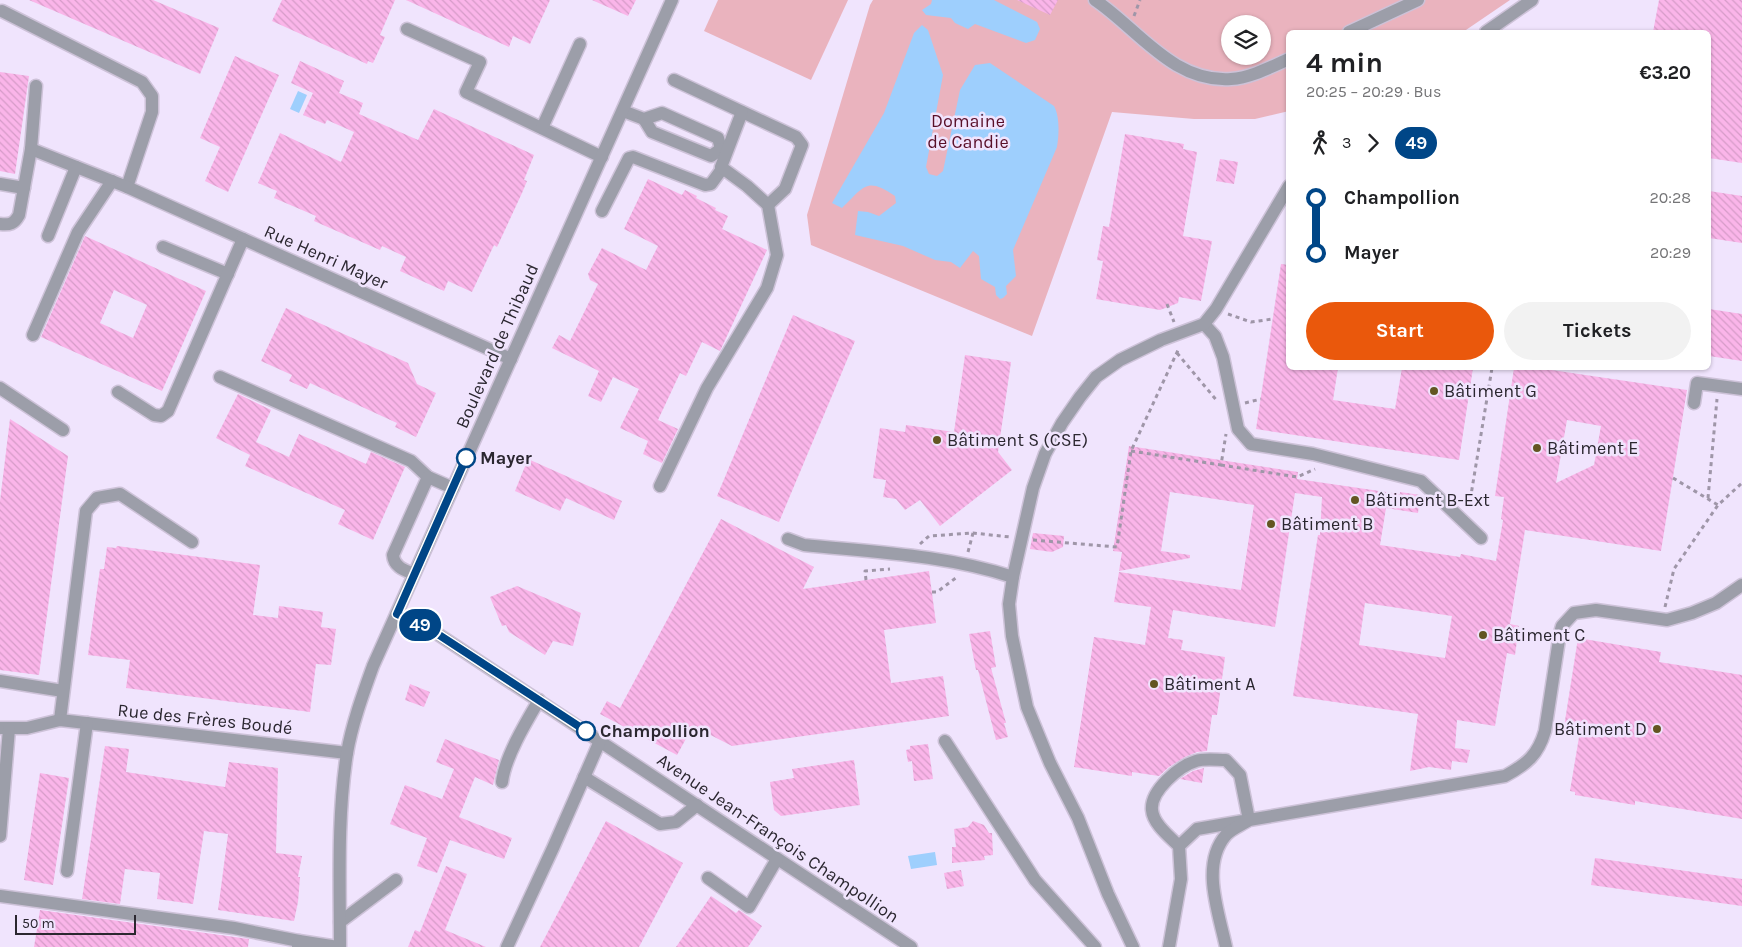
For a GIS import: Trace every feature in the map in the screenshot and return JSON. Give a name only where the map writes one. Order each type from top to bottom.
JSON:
[{"type":"street","name":"Boulevard de Thibaud","points":[[339,947],[341,815],[347,753],[362,695],[414,574],[672,0]]},
{"type":"street","points":[[1095,0],[1169,62],[1188,72],[1209,78],[1232,80],[1262,71],[1286,60]]},
{"type":"street","points":[[1353,30],[1418,0]]},
{"type":"street","points":[[1489,30],[1532,0]]},
{"type":"street","points":[[2,11],[142,82],[152,96],[152,112],[127,187]]},
{"type":"street","points":[[407,29],[480,62],[466,92],[602,157]]},
{"type":"street","points":[[542,128],[580,44]]},
{"type":"street","points":[[674,80],[796,137],[802,145],[785,189],[768,205]]},
{"type":"street","points":[[0,224],[10,225],[15,222],[19,214],[31,149],[36,86]]},
{"type":"street","points":[[623,111],[644,119],[652,132],[711,156],[724,151]]},
{"type":"street","points":[[660,486],[707,388],[767,288],[777,255],[768,205],[748,186],[720,167],[724,151],[742,112]]},
{"type":"street","points":[[644,119],[662,113],[718,138],[724,151]]},
{"type":"street","name":"Rue Henri Mayer","points":[[31,149],[127,187],[511,358]]},
{"type":"street","points":[[602,211],[629,158],[633,157],[705,184],[711,184],[722,169]]},
{"type":"street","points":[[48,236],[76,167]]},
{"type":"street","points":[[33,335],[78,232],[112,181]]},
{"type":"street","points":[[0,184],[24,188]]},
{"type":"street","points":[[1133,947],[1108,894],[1078,818],[1050,763],[1027,707],[1012,636],[1009,604],[1012,577],[1033,488],[1045,454],[1062,423],[1080,397],[1096,377],[1120,360],[1161,340],[1204,324],[1216,310],[1286,191]]},
{"type":"street","points":[[118,392],[154,415],[161,416],[168,411],[243,239]]},
{"type":"street","points":[[163,247],[228,274]]},
{"type":"street","points":[[1204,324],[1216,336],[1223,356],[1238,429],[1252,444],[1313,454],[1421,481],[1481,538]]},
{"type":"street","points":[[220,377],[411,461],[428,478],[453,488]]},
{"type":"street","points":[[1694,403],[1697,383],[1742,389]]},
{"type":"street","points":[[0,388],[63,430]]},
{"type":"street","points":[[414,574],[397,566],[393,555],[428,478]]},
{"type":"street","points":[[60,720],[86,511],[97,498],[120,494],[192,542]]},
{"type":"street","points":[[788,539],[804,546],[915,556],[988,568],[1012,577]]},
{"type":"street","points":[[1179,846],[1197,829],[1505,776],[1522,767],[1534,755],[1541,744],[1545,731],[1560,633],[1562,626],[1574,613],[1596,610],[1667,620],[1692,613],[1716,603],[1742,585]]},
{"type":"street","name":"Avenue Jean-François Champollion","points":[[397,614],[433,631],[539,700],[907,946]]},
{"type":"street","points":[[0,681],[63,691]]},
{"type":"street","points":[[502,782],[503,774],[517,741],[539,700]]},
{"type":"street","name":"Rue des Frères Boudé","points":[[5,729],[27,728],[60,720],[347,753]]},
{"type":"street","points":[[67,871],[87,723]]},
{"type":"street","points":[[0,836],[5,729]]},
{"type":"street","points":[[507,947],[600,741]]},
{"type":"street","points":[[945,741],[1035,880],[1095,947]]},
{"type":"street","points":[[1168,947],[1181,879],[1179,846],[1160,829],[1152,810],[1156,792],[1176,771],[1196,760],[1226,760],[1240,775],[1249,820]]},
{"type":"street","points":[[584,777],[660,824],[676,822],[697,805]]},
{"type":"street","points":[[1226,947],[1214,888],[1216,850],[1227,834],[1249,820]]},
{"type":"street","points":[[708,878],[749,907],[777,859]]},
{"type":"street","points":[[340,922],[396,880]]},
{"type":"street","points":[[0,896],[234,928],[298,944],[339,947]]},
{"type":"path","points":[[1251,322],[1273,319]]},
{"type":"path","points":[[915,556],[916,547],[929,536],[974,533],[1117,547],[1131,451],[1179,347]]},
{"type":"path","points":[[1466,524],[1492,370]]},
{"type":"path","points":[[1708,498],[1719,386]]},
{"type":"path","points":[[1222,470],[1227,426]]},
{"type":"path","points":[[1131,451],[1297,477],[1318,468]]},
{"type":"path","points":[[1673,478],[1718,505]]},
{"type":"path","points":[[1667,620],[1664,610],[1674,568],[1718,505],[1742,483]]},
{"type":"green space","points":[[718,0],[848,0],[811,80],[704,31]]},
{"type":"green space","name":"Domaine de Candie","points":[[873,0],[1510,0],[1466,30],[1286,30],[1286,112],[1255,119],[1194,119],[1112,112],[1032,336],[811,245],[807,215]]},
{"type":"water","points":[[932,0],[994,0],[1037,22],[1040,29],[1035,40],[1026,43],[975,24],[968,29],[955,23],[951,18],[926,15],[922,10],[931,4]]},
{"type":"water","points":[[922,25],[928,30],[943,75],[926,167],[929,174],[937,176],[943,171],[960,90],[975,65],[990,63],[1054,106],[1056,110],[1058,126],[1057,147],[1013,250],[1016,276],[1006,286],[1007,294],[1000,299],[996,295],[995,287],[981,279],[979,256],[973,251],[960,268],[951,262],[935,260],[903,246],[855,235],[858,211],[879,216],[896,203],[895,196],[878,186],[871,185],[861,190],[842,208],[832,203],[884,113],[914,33]]},
{"type":"water","points":[[298,91],[307,95],[299,113],[290,109]]},
{"type":"water","points":[[935,852],[937,865],[911,869],[908,856]]},
{"type":"building","points":[[29,0],[153,0],[219,28],[200,74]]},
{"type":"building","points":[[282,0],[395,0],[380,35],[385,37],[373,63],[368,61],[367,64],[272,21]]},
{"type":"building","points":[[406,0],[550,0],[530,44],[513,36],[509,47]]},
{"type":"building","points":[[592,0],[636,0],[628,16]]},
{"type":"building","points":[[1017,0],[1058,0],[1050,15]]},
{"type":"building","points":[[1659,0],[1742,0],[1742,163],[1711,158],[1711,30],[1653,30]]},
{"type":"building","points":[[235,56],[279,75],[228,192],[205,181],[220,147],[200,138]]},
{"type":"building","points":[[300,61],[344,81],[339,93],[363,103],[359,114],[418,140],[434,109],[534,155],[524,180],[527,181],[522,193],[497,247],[494,245],[472,292],[448,281],[444,291],[400,271],[406,257],[382,246],[380,250],[314,221],[316,216],[274,198],[277,191],[258,183],[280,133],[341,162],[354,132],[327,120],[325,124],[303,115],[313,93],[291,83]]},
{"type":"building","points":[[0,72],[29,76],[15,174],[0,171]]},
{"type":"building","points":[[1125,134],[1184,144],[1183,149],[1197,152],[1183,236],[1212,241],[1201,301],[1179,297],[1178,303],[1160,310],[1096,299],[1103,261],[1097,260],[1103,226],[1109,227]]},
{"type":"building","points":[[1220,159],[1238,162],[1234,184],[1216,181]]},
{"type":"building","points":[[648,179],[682,195],[685,190],[697,196],[696,198],[728,216],[722,229],[767,250],[720,351],[702,342],[686,376],[680,373],[658,420],[678,429],[662,463],[643,454],[648,441],[620,428],[639,389],[613,377],[601,402],[588,396],[599,371],[552,348],[559,335],[570,341],[598,284],[590,280],[588,274],[602,248],[646,270],[658,246],[624,229]]},
{"type":"building","points":[[1711,191],[1742,196],[1742,243],[1711,238]]},
{"type":"building","points":[[85,236],[206,291],[162,391],[41,337]],"holes":[[[114,290],[147,305],[133,338],[100,323]]]},
{"type":"building","points":[[1281,264],[1286,265],[1286,370],[1338,370],[1333,400],[1395,409],[1402,370],[1473,370],[1459,460],[1256,429]]},
{"type":"building","points":[[286,308],[408,363],[417,384],[436,393],[416,437],[395,427],[397,423],[310,383],[307,389],[289,381],[292,375],[261,361]]},
{"type":"building","points":[[1711,309],[1742,314],[1742,361],[1711,356]]},
{"type":"building","points":[[793,315],[855,341],[779,522],[717,496]]},
{"type":"building","name":"Bâtiment S (CSE)","points":[[965,355],[1011,362],[998,452],[1012,470],[940,526],[920,500],[905,510],[896,499],[883,497],[886,480],[873,478],[880,428],[905,432],[906,425],[954,432]]},
{"type":"building","points":[[1514,370],[1552,370],[1687,390],[1661,551],[1525,530],[1510,624],[1519,626],[1515,655],[1507,653],[1495,726],[1457,720],[1455,748],[1470,750],[1467,763],[1452,761],[1451,770],[1429,767],[1410,771],[1418,714],[1293,696],[1318,535],[1320,535],[1322,497],[1295,493],[1275,627],[1173,610],[1168,638],[1183,640],[1181,650],[1225,657],[1217,715],[1212,715],[1207,751],[1197,752],[1185,757],[1159,776],[1132,772],[1132,776],[1074,767],[1094,637],[1145,645],[1151,607],[1114,602],[1119,572],[1241,590],[1254,505],[1170,492],[1161,551],[1190,555],[1190,558],[1119,571],[1122,552],[1113,551],[1129,446],[1298,472],[1297,479],[1400,494],[1400,492],[1420,495],[1418,513],[1386,508],[1380,545],[1460,557],[1461,554],[1496,561],[1503,520],[1501,519],[1504,497],[1495,496]],"holes":[[[1567,420],[1601,426],[1594,465],[1556,483]],[[1365,603],[1452,616],[1445,658],[1359,645]]]},
{"type":"building","points":[[238,394],[271,410],[256,442],[289,457],[299,434],[366,464],[371,452],[405,467],[373,540],[338,524],[345,510],[245,466],[250,455],[216,438]]},
{"type":"building","points":[[10,419],[68,456],[39,675],[0,670],[0,501]]},
{"type":"building","points":[[528,459],[622,501],[614,520],[566,498],[560,511],[515,491]]},
{"type":"building","points":[[721,519],[814,567],[803,589],[929,571],[936,623],[884,630],[891,683],[943,676],[949,716],[732,746],[693,726],[677,755],[600,714],[607,701],[620,708]]},
{"type":"building","points":[[1033,533],[1064,536],[1063,547],[1052,552],[1030,549]]},
{"type":"building","points":[[117,546],[260,565],[253,615],[278,618],[279,606],[323,612],[321,627],[336,629],[331,665],[316,664],[310,712],[126,688],[130,660],[88,655],[100,569],[104,569],[107,547],[116,548]]},
{"type":"building","points":[[517,586],[581,613],[573,646],[553,641],[545,655],[509,632],[506,625],[502,626],[490,597]]},
{"type":"building","points":[[990,631],[996,667],[991,668],[1008,737],[996,740],[978,670],[976,670],[969,634]]},
{"type":"building","name":"Bâtiment D","points":[[1578,638],[1661,652],[1659,662],[1742,675],[1742,819],[1635,801],[1635,805],[1575,795],[1575,792],[1570,791],[1580,731],[1564,727]]},
{"type":"building","points":[[410,684],[430,692],[424,707],[405,700]]},
{"type":"building","points":[[445,739],[499,760],[493,785],[475,777],[459,817],[512,838],[504,859],[450,840],[437,873],[417,866],[427,838],[390,824],[405,785],[442,799],[454,769],[436,762]]},
{"type":"building","points":[[928,744],[933,779],[914,781],[912,761],[908,762],[906,750],[910,749],[910,746]]},
{"type":"building","points":[[105,746],[129,749],[126,772],[225,787],[229,762],[278,768],[276,853],[302,856],[298,877],[300,877],[298,902],[294,921],[218,910],[228,834],[204,831],[193,904],[157,899],[160,873],[125,869],[120,904],[82,899]]},
{"type":"building","points":[[854,760],[860,805],[781,816],[774,810],[770,782],[794,778],[792,769]]},
{"type":"building","points":[[1204,768],[1202,783],[1180,779],[1193,771]]},
{"type":"building","points":[[40,773],[69,778],[53,885],[24,880]]},
{"type":"building","points":[[606,821],[683,863],[639,947],[540,947]]},
{"type":"building","points":[[973,821],[984,825],[989,833],[992,833],[993,855],[984,856],[985,860],[952,863],[952,847],[956,847],[954,829],[968,827]]},
{"type":"building","points":[[1595,858],[1742,879],[1742,906],[1591,885]]},
{"type":"building","points":[[446,866],[467,874],[445,930],[486,947],[408,947],[415,930],[420,932]]},
{"type":"building","points":[[961,870],[964,886],[947,889],[944,873]]},
{"type":"building","points":[[711,896],[736,913],[739,910],[762,926],[748,947],[676,947]]},
{"type":"building","points":[[40,910],[249,939],[248,947],[34,947]]},
{"type":"bus line","name":"49","points":[[466,458],[397,614],[433,631],[586,731]]},
{"type":"place","name":"Bâtiment G","points":[[1434,391]]},
{"type":"place","name":"Bâtiment S (CSE)","points":[[937,440]]},
{"type":"place","name":"Bâtiment E","points":[[1537,448]]},
{"type":"place","name":"Mayer","points":[[466,458]]},
{"type":"place","name":"Bâtiment B-Ext","points":[[1355,500]]},
{"type":"place","name":"Bâtiment B","points":[[1271,524]]},
{"type":"place","name":"Bâtiment C","points":[[1483,635]]},
{"type":"place","name":"Bâtiment A","points":[[1154,684]]},
{"type":"place","name":"Bâtiment D","points":[[1657,729]]},
{"type":"place","name":"Champollion","points":[[586,731]]}]
